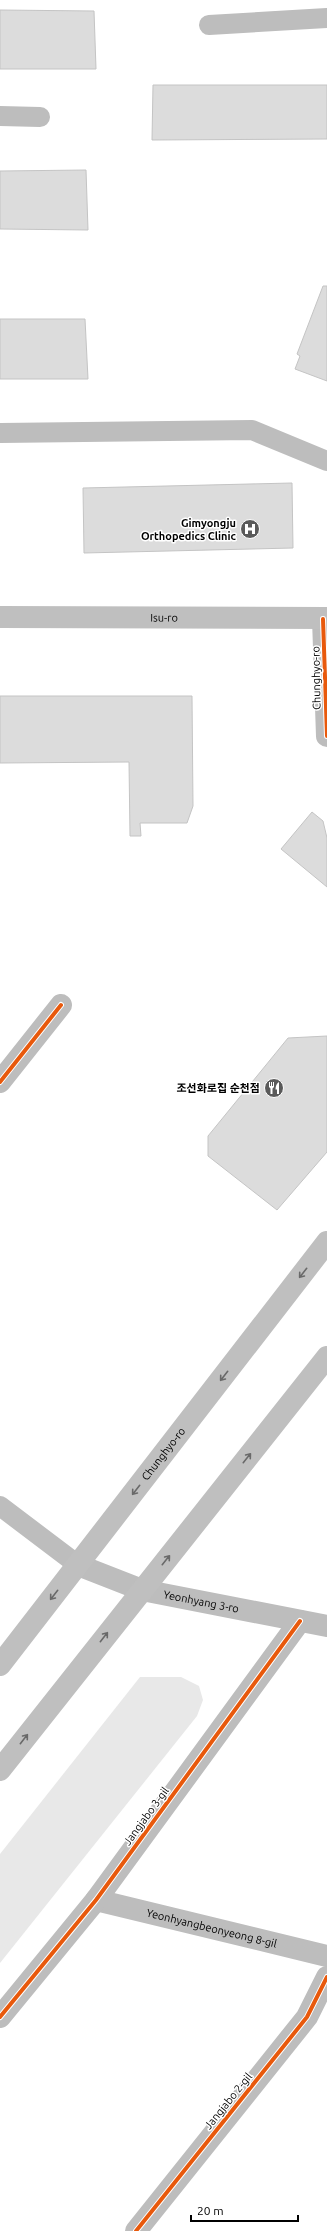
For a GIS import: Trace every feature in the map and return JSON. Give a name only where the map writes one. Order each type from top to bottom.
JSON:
[{"type":"main road","name":"Isu-ro","points":[[0,617],[325,618]]},
{"type":"main road","name":"Chunghyo-ro","points":[[0,1665],[327,1242]]},
{"type":"main road","points":[[0,1770],[327,1357]]},
{"type":"street","name":"Chunghyo-ro","points":[[325,618],[327,736]]},
{"type":"street","points":[[0,1082],[61,1006]]},
{"type":"street","name":"Yeonhyang 3-ro","points":[[78,1565],[142,1590],[327,1626]]},
{"type":"street","name":"Jangjabo 3-gil","points":[[0,2017],[96,1900],[300,1621]]},
{"type":"street","name":"Yeonhyangbeonyeong 8-gil","points":[[96,1900],[327,1956]]},
{"type":"street","name":"Jangjabo 2-gil","points":[[136,2231],[307,2017],[327,1977]]},
{"type":"lane","points":[[209,25],[327,18]]},
{"type":"lane","points":[[0,116],[40,116]]},
{"type":"lane","points":[[0,433],[252,430],[327,460]]},
{"type":"lane","points":[[0,1506],[78,1565]]},
{"type":"shaded area","points":[[140,1677],[181,1677],[199,1686],[203,1700],[197,1716],[0,1963],[0,1854]]},
{"type":"building","points":[[0,10],[94,11],[96,69],[0,69]]},
{"type":"building","points":[[153,85],[327,85],[327,139],[152,140]]},
{"type":"building","points":[[86,170],[88,230],[0,229],[0,171]]},
{"type":"building","points":[[323,286],[327,286],[327,381],[295,369],[300,356],[297,354]]},
{"type":"building","points":[[0,319],[85,319],[88,379],[0,379]]},
{"type":"building","points":[[292,483],[293,548],[84,553],[83,488]]},
{"type":"building","points":[[0,696],[192,696],[193,806],[187,823],[140,823],[141,836],[130,836],[129,762],[0,763]]},
{"type":"building","points":[[312,812],[323,821],[327,838],[327,887],[281,849]]},
{"type":"building","points":[[327,1036],[327,1152],[277,1210],[208,1156],[208,1136],[288,1038]]},
{"type":"cycle path","points":[[323,619],[327,736]]},
{"type":"cycle path","points":[[0,1082],[61,1005]]},
{"type":"cycle path","points":[[0,2017],[96,1900],[300,1621]]},
{"type":"cycle path","points":[[136,2231],[307,2017],[327,1977]]},
{"type":"place","name":"Gimyongju Orthopedics Clinic","points":[[250,529]]},
{"type":"place","name":"조선화로집 순천점","points":[[274,1088]]}]
